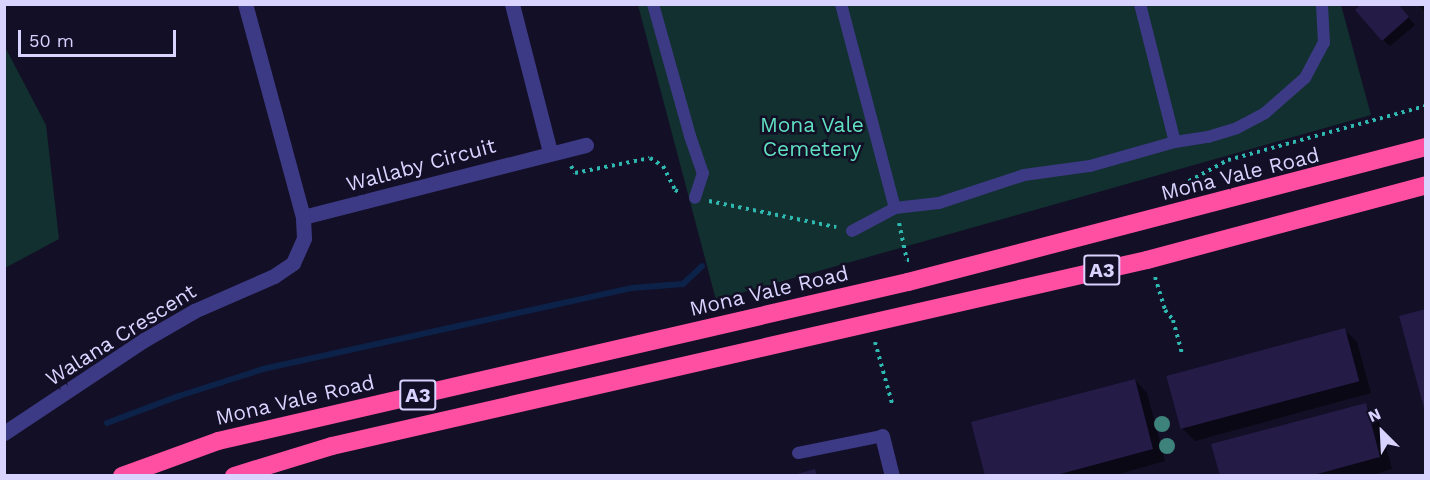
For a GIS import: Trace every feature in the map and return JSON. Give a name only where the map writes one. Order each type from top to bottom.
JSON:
[{"type":"highway","name":"Mona Vale Road","points":[[122,476],[218,441],[908,282],[1425,147]]},
{"type":"highway","name":"A3","points":[[234,476],[332,446],[1147,260],[1425,185]]},
{"type":"street","points":[[245,4],[303,217]]},
{"type":"street","points":[[512,4],[555,151]]},
{"type":"street","name":"Wallaby Circuit","points":[[303,217],[555,151],[586,145]]},
{"type":"street","name":"Walana Crescent","points":[[4,433],[144,340],[194,311],[274,276],[293,263],[304,238],[303,217]]},
{"type":"street","points":[[882,436],[892,476]]},
{"type":"lane","points":[[653,4],[690,136],[703,173],[695,198]]},
{"type":"lane","points":[[841,4],[896,208]]},
{"type":"lane","points":[[1140,4],[1174,142]]},
{"type":"lane","points":[[852,231],[896,208],[939,202],[1024,175],[1090,166],[1174,142],[1208,137],[1237,128],[1265,112],[1305,78],[1324,43],[1322,4]]},
{"type":"lane","points":[[798,453],[882,436]]},
{"type":"path","points":[[1163,195],[1228,160],[1425,106]]},
{"type":"path","points":[[555,151],[575,173],[650,158],[663,166],[675,190],[695,198],[852,231]]},
{"type":"path","points":[[896,208],[907,260],[918,259]]},
{"type":"path","points":[[1155,276],[1165,310],[1173,320],[1182,353]]},
{"type":"path","points":[[875,342],[893,407]]},
{"type":"green space","name":"Mona Vale Cemetery","points":[[638,5],[1341,5],[1371,115],[716,300]]},
{"type":"green space","points":[[5,47],[46,125],[59,239],[5,268]]},
{"type":"building","points":[[1361,4],[1398,4],[1409,17],[1382,41],[1355,10]]},
{"type":"building","points":[[1426,309],[1426,412],[1425,412],[1399,316]]},
{"type":"building","points":[[1345,328],[1359,381],[1181,429],[1166,376]]},
{"type":"building","points":[[1135,379],[1153,449],[1053,476],[985,476],[971,422]]},
{"type":"building","points":[[1366,403],[1380,457],[1310,476],[1220,476],[1211,444]]},
{"type":"building","points":[[815,469],[817,476],[793,476],[793,475]]},
{"type":"waterway","points":[[107,423],[179,396],[263,369],[632,288],[683,284],[702,266]]}]
